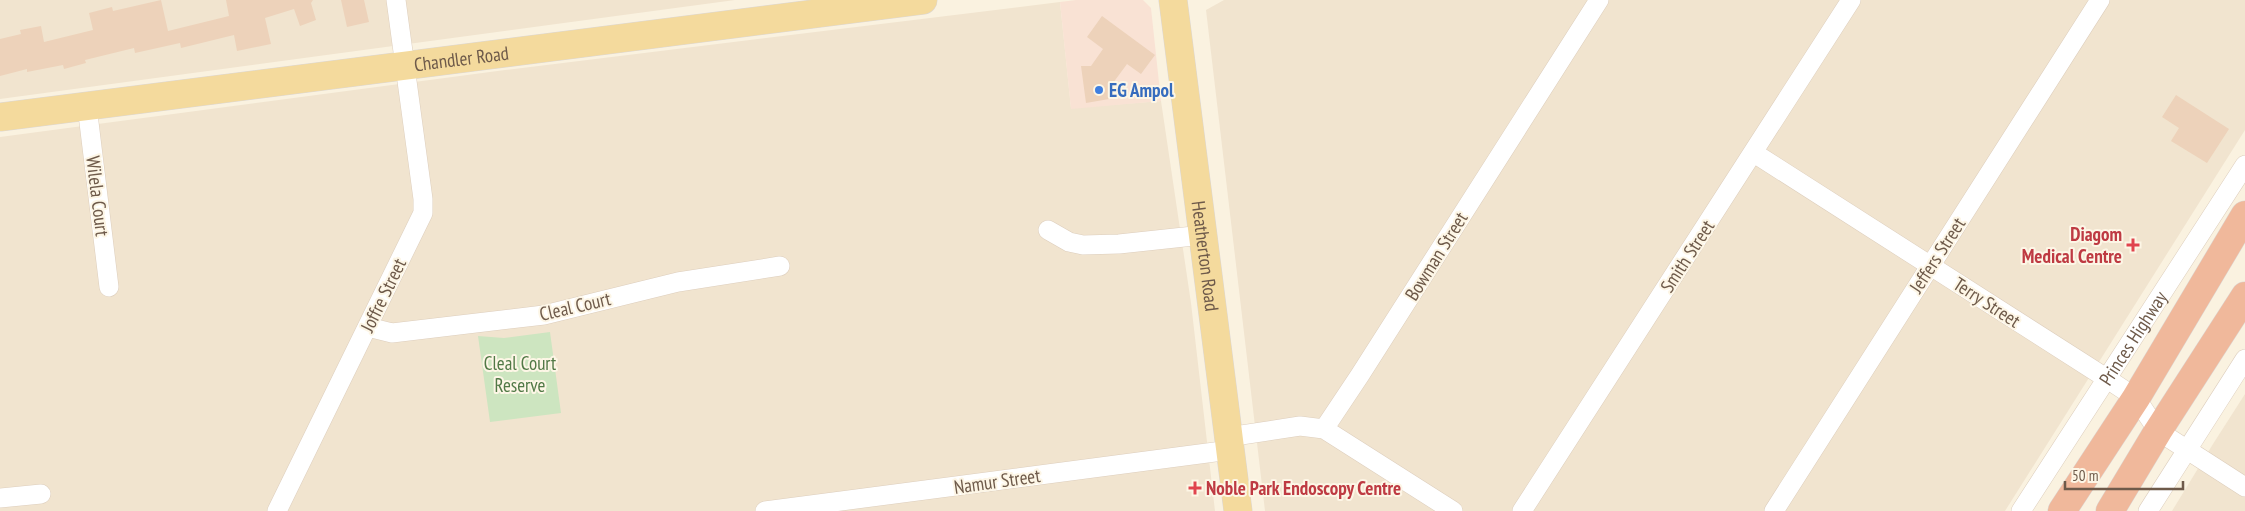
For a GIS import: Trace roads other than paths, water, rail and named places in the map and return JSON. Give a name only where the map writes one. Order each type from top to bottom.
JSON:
[{"type":"highway","name":"Princes Highway","points":[[2062,511],[2136,398],[2245,215]]},
{"type":"highway","points":[[2110,511],[2158,431],[2245,296]]},
{"type":"main road","name":"Chandler Road","points":[[0,117],[405,66],[804,8],[924,0]]},
{"type":"main road","name":"Heatherton Road","points":[[1173,0],[1238,511]]},
{"type":"street","name":"Joffre Street","points":[[277,511],[423,213],[423,199],[396,0]]},
{"type":"street","name":"Bowman Street","points":[[1324,429],[1599,0]]},
{"type":"street","name":"Smith Street","points":[[1522,511],[1754,153],[1850,0]]},
{"type":"street","name":"Jeffers Street","points":[[1774,511],[2100,0]]},
{"type":"street","name":"Wilela Court","points":[[87,106],[109,286]]},
{"type":"street","name":"Terry Street","points":[[1754,153],[2136,398],[2158,431]]},
{"type":"street","name":"Princes Highway","points":[[2021,511],[2245,165]]},
{"type":"street","points":[[1048,230],[1069,242],[1083,245],[1119,244],[1203,235]]},
{"type":"street","name":"Cleal Court","points":[[368,327],[392,334],[544,315],[678,282],[780,266]]},
{"type":"street","points":[[2148,511],[2245,360]]},
{"type":"street","points":[[1229,443],[1300,426],[1324,429],[1453,511]]},
{"type":"street","points":[[2158,431],[2245,487]]},
{"type":"street","name":"Namur Street","points":[[765,511],[1229,443]]},
{"type":"street","points":[[0,498],[40,494]]},
{"type":"place","name":"EG Ampol","points":[[1099,90]]},
{"type":"place","name":"Diagom Medical Centre","points":[[2133,245]]},
{"type":"place","name":"Noble Park Endoscopy Centre","points":[[1195,488]]},
{"type":"park label","name":"Cleal Court Reserve","points":[[520,374]]}]
